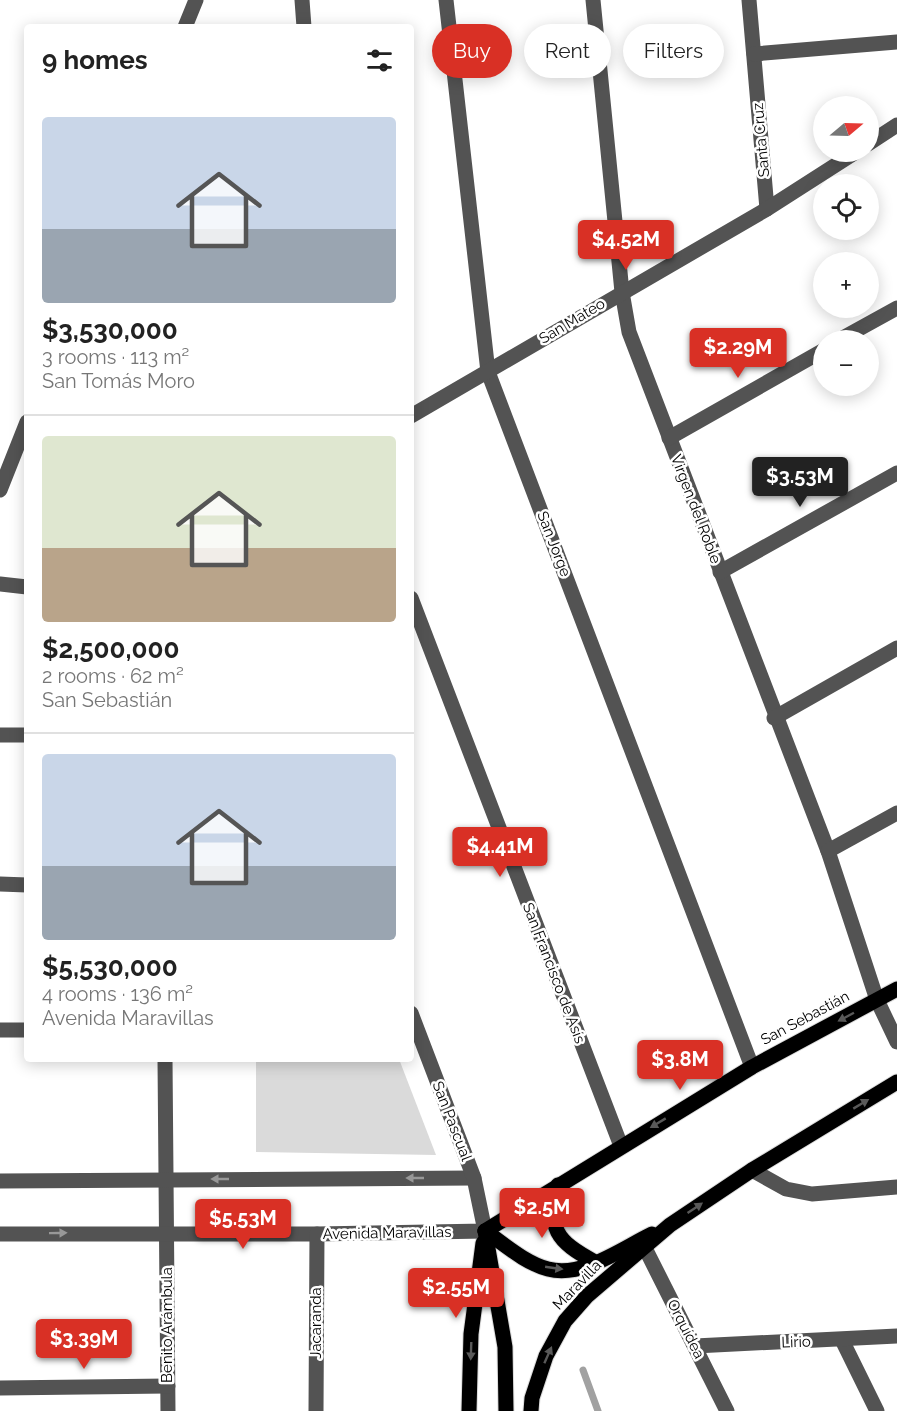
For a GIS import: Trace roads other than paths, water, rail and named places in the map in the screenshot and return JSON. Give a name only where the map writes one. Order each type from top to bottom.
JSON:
[{"type":"main road","name":"San Sebastián","points":[[485,1231],[752,1067],[897,988]]},
{"type":"main road","points":[[639,1252],[670,1225],[752,1170],[897,1082]]},
{"type":"main road","points":[[558,1185],[552,1214],[554,1227],[560,1239],[573,1250],[595,1262]]},
{"type":"main road","points":[[485,1231],[527,1260],[549,1269],[575,1270],[670,1225]]},
{"type":"main road","points":[[469,1411],[471,1334],[485,1231]]},
{"type":"main road","points":[[485,1231],[505,1347],[506,1411]]},
{"type":"main road","name":"Maravilla","points":[[531,1411],[532,1398],[546,1356],[565,1321],[587,1296],[639,1252]]},
{"type":"street","points":[[186,24],[196,0]]},
{"type":"street","points":[[302,0],[304,24]]},
{"type":"street","name":"San Jorge","points":[[446,0],[488,372],[752,1067]]},
{"type":"street","name":"Virgen del Roble","points":[[593,0],[622,292],[629,332],[774,718],[828,851],[877,1000],[897,1042]]},
{"type":"street","name":"Santa Cruz","points":[[749,0],[767,209]]},
{"type":"street","points":[[754,54],[897,42]]},
{"type":"street","points":[[879,137],[897,125]]},
{"type":"street","name":"San Mateo","points":[[414,414],[767,209],[840,162]]},
{"type":"street","points":[[858,330],[897,308]]},
{"type":"street","points":[[669,438],[813,356]]},
{"type":"street","points":[[0,490],[24,430]]},
{"type":"street","points":[[720,572],[897,472]]},
{"type":"street","points":[[0,584],[24,587]]},
{"type":"street","name":"San Francisco de Asís","points":[[414,606],[621,1146]]},
{"type":"street","points":[[774,718],[897,648]]},
{"type":"street","points":[[0,735],[24,735]]},
{"type":"street","points":[[828,851],[897,813]]},
{"type":"street","points":[[0,884],[24,885]]},
{"type":"street","name":"San Pascual","points":[[414,1021],[474,1178],[485,1231]]},
{"type":"street","points":[[0,1030],[24,1030]]},
{"type":"street","name":"Benito Arámbula","points":[[165,1062],[168,1411]]},
{"type":"street","points":[[752,1170],[786,1189],[812,1194],[897,1187]]},
{"type":"street","points":[[0,1181],[474,1178]]},
{"type":"street","name":"Avenida Maravillas","points":[[0,1234],[167,1232],[317,1234],[485,1231]]},
{"type":"street","name":"Jacaranda","points":[[316,1411],[317,1234]]},
{"type":"street","name":"Orquídea","points":[[639,1252],[695,1346],[727,1411]]},
{"type":"street","name":"Lirio","points":[[695,1346],[897,1336]]},
{"type":"street","points":[[842,1340],[877,1411]]},
{"type":"street","points":[[0,1388],[168,1386]]},
{"type":"waterway","points":[[583,1370],[598,1411]]}]
